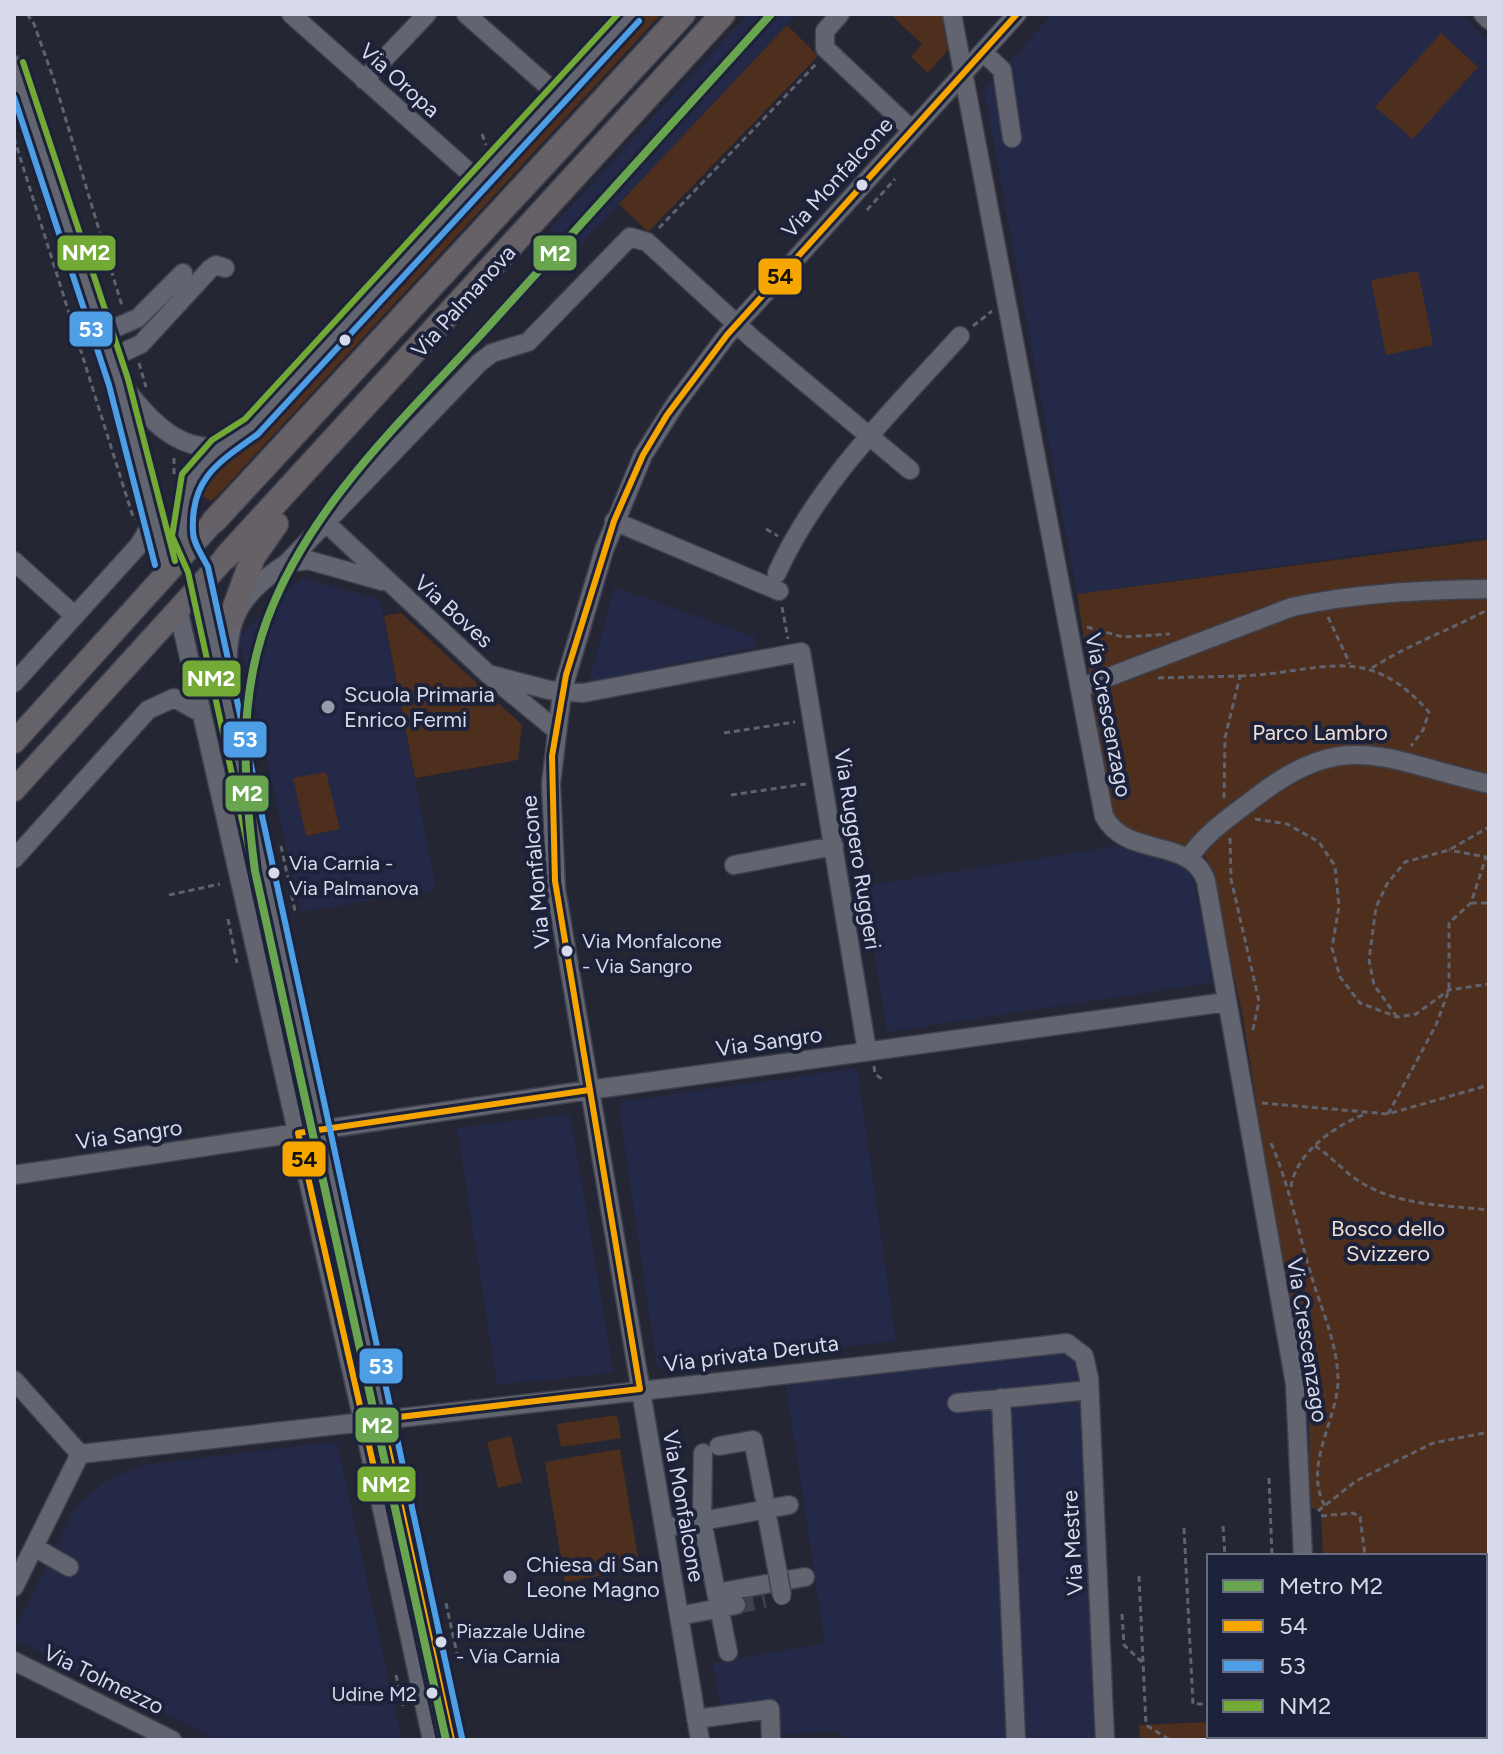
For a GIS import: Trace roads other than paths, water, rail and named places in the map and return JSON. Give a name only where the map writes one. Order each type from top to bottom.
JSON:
[{"type":"highway","name":"Via Palmanova","points":[[214,521],[683,14]]},
{"type":"highway","name":"Via Palmanova","points":[[226,557],[723,14]]},
{"type":"highway","points":[[231,618],[259,545],[353,433],[363,410]]},
{"type":"main road","name":"Via Palmanova","points":[[14,742],[214,521]]},
{"type":"main road","points":[[188,551],[196,564],[200,585]]},
{"type":"main road","name":"Via Palmanova","points":[[14,790],[226,557]]},
{"type":"main road","points":[[168,573],[178,609]]},
{"type":"street","name":"Via Oropa","points":[[291,14],[479,181]]},
{"type":"street","points":[[364,80],[427,14]]},
{"type":"street","points":[[466,14],[558,95]]},
{"type":"street","points":[[188,551],[182,532],[188,487],[195,469],[219,447],[251,427],[632,14]]},
{"type":"street","points":[[840,14],[824,35],[828,51],[912,130]]},
{"type":"street","name":"Via Crescenzago","points":[[952,14],[1009,298],[1107,821],[1130,840],[1189,858],[1197,864],[1206,881],[1227,1002],[1253,1100],[1295,1384],[1303,1554]]},
{"type":"street","name":"Via Monfalcone","points":[[700,1740],[554,869],[551,784],[555,729],[562,692],[614,521],[654,436],[737,324],[1017,14]]},
{"type":"street","points":[[1483,14],[1489,20]]},
{"type":"street","points":[[983,52],[1002,70],[1012,138]]},
{"type":"street","points":[[16,74],[119,382],[168,573]]},
{"type":"street","points":[[230,728],[227,653],[231,618],[252,591],[287,563],[479,363],[492,353],[528,342],[622,241],[630,237],[647,242],[737,324],[910,470]]},
{"type":"street","points":[[111,358],[141,344],[210,269],[216,265],[225,268]]},
{"type":"street","points":[[103,333],[138,318],[183,273]]},
{"type":"street","points":[[614,521],[778,582],[812,512],[870,436],[960,336]]},
{"type":"street","points":[[119,382],[145,413],[169,433],[193,446],[219,447]]},
{"type":"street","points":[[14,683],[139,545],[154,520]]},
{"type":"street","name":"Via Boves","points":[[326,523],[488,674],[555,729]]},
{"type":"street","name":"Via Boves","points":[[287,563],[308,560],[388,583]]},
{"type":"street","points":[[14,561],[75,616]]},
{"type":"street","points":[[200,585],[318,1130],[432,1740]]},
{"type":"street","points":[[1080,688],[1292,607],[1320,601],[1433,589],[1489,589]]},
{"type":"street","points":[[178,609],[298,1133],[452,1740]]},
{"type":"street","name":"Via Boves","points":[[488,674],[562,692],[583,693],[791,652],[802,653]]},
{"type":"street","name":"Via Ruggero Ruggeri","points":[[802,653],[870,1059]]},
{"type":"street","points":[[14,859],[148,710],[174,698],[201,713]]},
{"type":"street","points":[[1189,858],[1226,820],[1286,773],[1305,764],[1340,755],[1399,759],[1489,784]]},
{"type":"street","points":[[734,865],[834,846]]},
{"type":"street","name":"Via Sangro","points":[[14,1175],[589,1090],[870,1059],[1227,1002]]},
{"type":"street","name":"Via privata Deruta","points":[[80,1454],[1057,1342],[1077,1347]]},
{"type":"street","name":"Via Mestre","points":[[1077,1347],[1087,1365],[1089,1390],[1105,1740]]},
{"type":"street","points":[[14,1380],[80,1454],[14,1587]]},
{"type":"street","points":[[957,1403],[1089,1390]]},
{"type":"street","points":[[1001,1398],[1016,1740]]},
{"type":"street","points":[[728,1652],[724,1602],[702,1521],[711,1449],[753,1440],[764,1496]]},
{"type":"street","points":[[664,1528],[789,1505]]},
{"type":"street","points":[[768,1521],[778,1574],[774,1597]]},
{"type":"street","points":[[34,1547],[69,1567]]},
{"type":"street","points":[[679,1616],[805,1577]]},
{"type":"street","name":"Via Tolmezzo","points":[[14,1661],[172,1740]]},
{"type":"street","points":[[696,1719],[770,1709],[771,1740]]},
{"type":"tunnel","points":[[736,1605],[765,1599]]},
{"type":"metro line","name":"M2","points":[[446,1740],[255,871],[246,776],[251,682],[267,620],[285,578],[308,538],[362,464],[771,14]]},
{"type":"place","name":"Scuola Primaria Enrico Fermi","points":[[328,707]]},
{"type":"place","name":"Via Carnia - Via Palmanova","points":[[274,873]]},
{"type":"place","name":"Via Monfalcone - Via Sangro","points":[[567,951]]},
{"type":"place","name":"Chiesa di San Leone Magno","points":[[510,1577]]},
{"type":"place","name":"Piazzale Udine - Via Carnia","points":[[441,1642]]},
{"type":"place","name":"Udine M2","points":[[432,1693]]},
{"type":"park label","name":"Parco Lambro","points":[[1320,732]]},
{"type":"park label","name":"Bosco dello Svizzero","points":[[1388,1240]]}]
